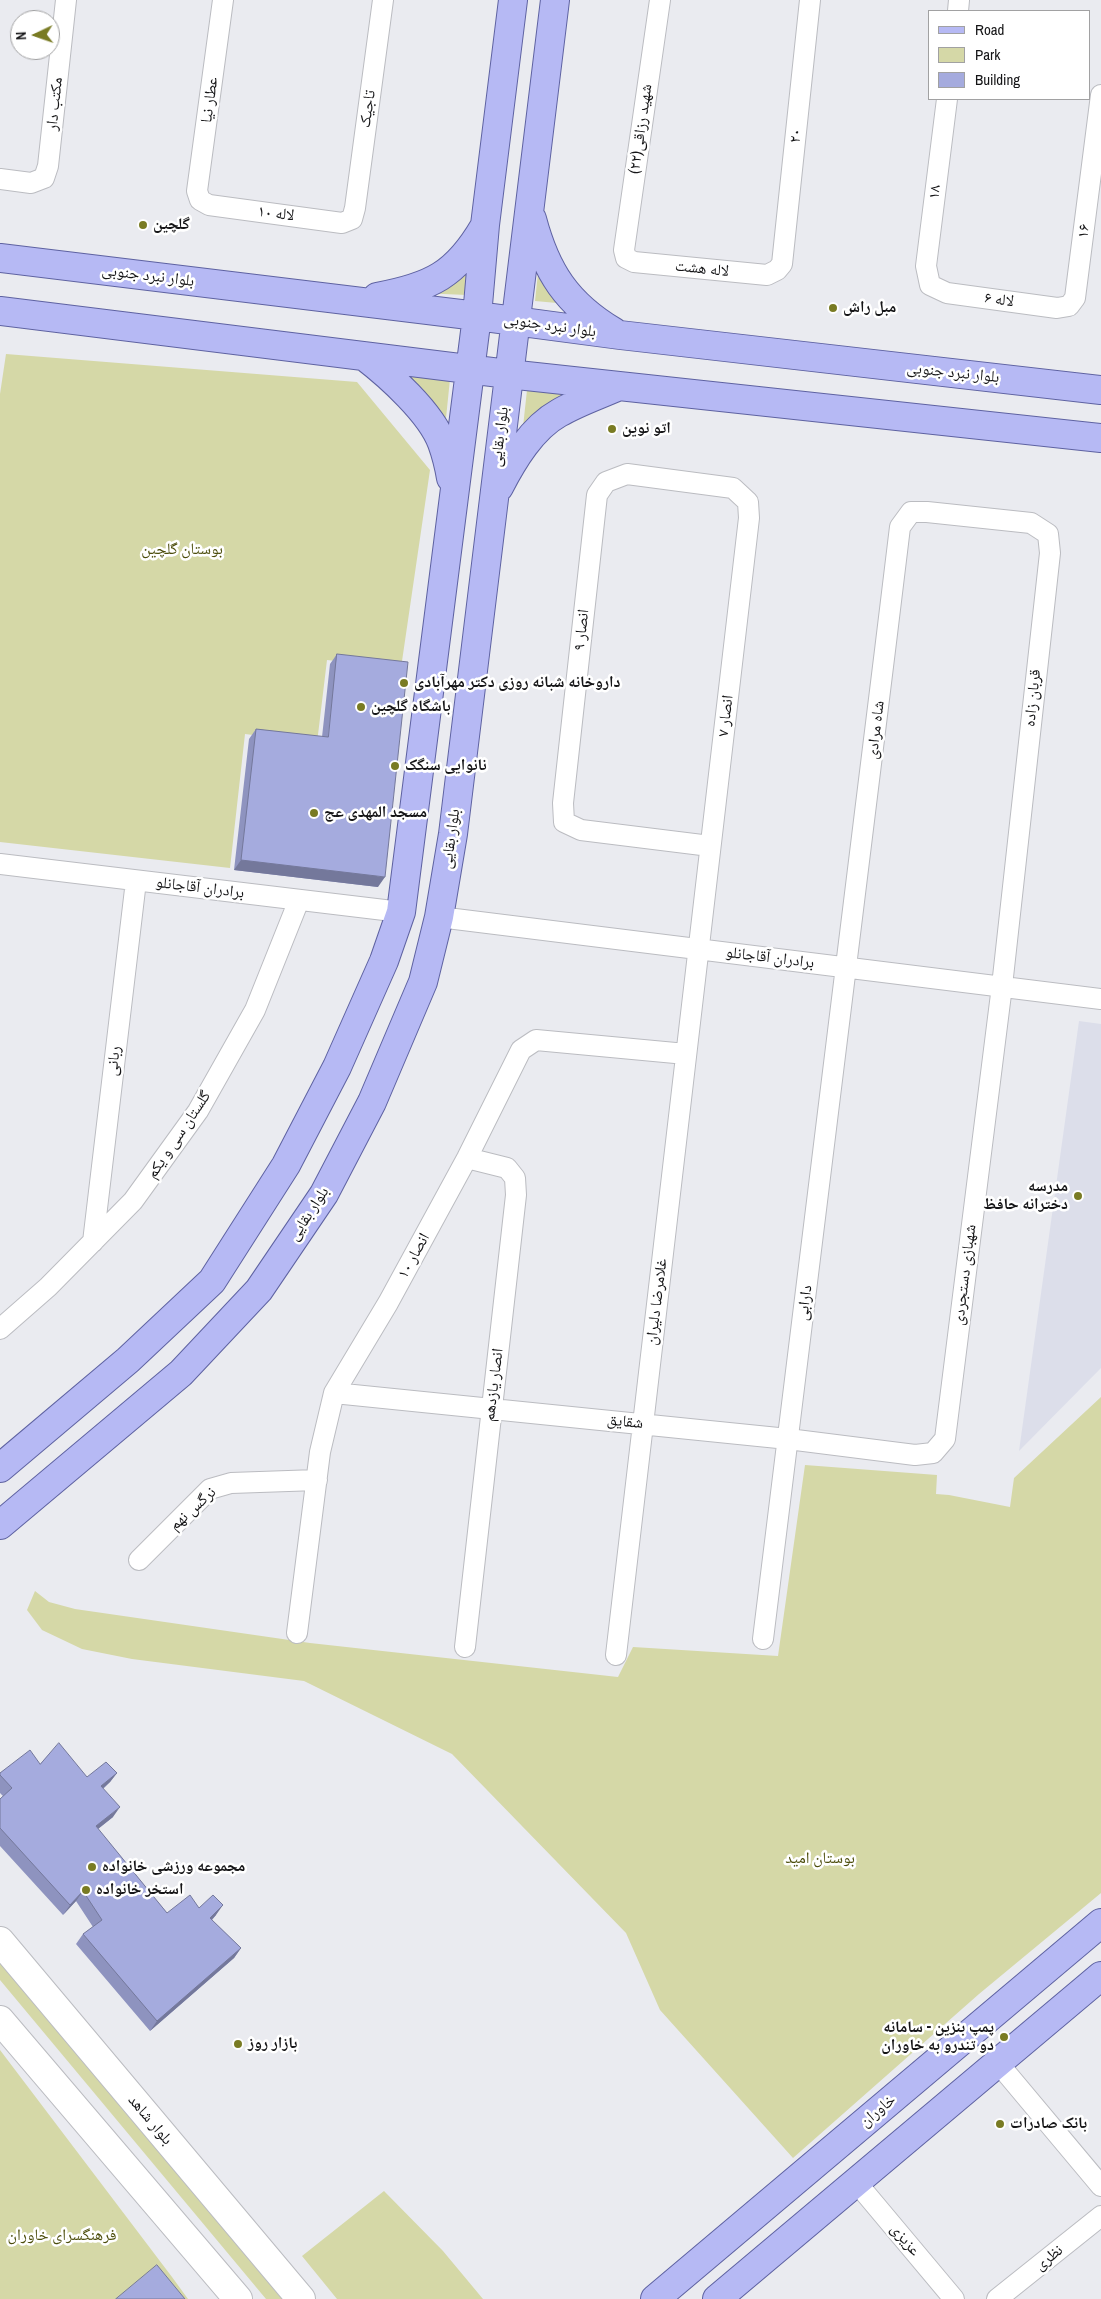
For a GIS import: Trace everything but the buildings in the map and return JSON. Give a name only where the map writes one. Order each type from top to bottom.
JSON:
[{"type":"main road","points":[[0,1468],[128,1360],[212,1281],[286,1165],[337,1067],[384,961],[401,912],[477,316],[485,225],[513,0]]},
{"type":"main road","name":"بلوار بقایی","points":[[0,1525],[181,1373],[259,1290],[324,1194],[372,1102],[423,982],[439,917],[453,834],[492,499],[516,322],[555,0]]},
{"type":"main road","points":[[529,207],[543,256],[555,279],[583,311],[620,335]]},
{"type":"main road","points":[[352,300],[400,293],[425,285],[443,276],[460,262],[472,247],[485,225]]},
{"type":"main road","name":"بلوار نبرد جنوبی","points":[[0,258],[352,300],[620,335],[1101,390]]},
{"type":"main road","points":[[0,311],[508,374],[1101,438]]},
{"type":"main road","points":[[364,356],[384,371],[432,424],[442,443],[454,490]]},
{"type":"main road","points":[[492,499],[512,461],[543,426],[557,414],[620,385]]},
{"type":"main road","points":[[401,912],[439,917]]},
{"type":"main road","name":"خاوران","points":[[655,2299],[1101,1923]]},
{"type":"main road","name":"بلوار شاهد","points":[[0,1941],[301,2299]]},
{"type":"main road","points":[[717,2299],[1101,1976]]},
{"type":"main road","points":[[0,2020],[238,2299]]},
{"type":"street","name":"مکتب دار","points":[[0,179],[31,183],[44,178],[48,166],[66,0]]},
{"type":"street","name":"عطار نیا","points":[[200,200],[197,191],[223,0]]},
{"type":"street","name":"تاجیک","points":[[352,219],[383,0]]},
{"type":"street","name":"شهید رزاقی(۲۲)","points":[[626,258],[624,250],[660,0]]},
{"type":"street","name":"۲۰","points":[[777,270],[782,264],[810,0]]},
{"type":"street","name":"۱۶","points":[[1069,306],[1075,298],[1101,95]]},
{"type":"street","name":"۱۸","points":[[930,285],[926,266],[947,100]]},
{"type":"street","name":"لاله ۱۰","points":[[200,200],[209,206],[333,222],[342,223],[352,219]]},
{"type":"street","name":"لاله هشت","points":[[626,258],[634,262],[767,275],[777,270]]},
{"type":"street","name":"لاله ۶","points":[[930,285],[956,294],[1057,308],[1069,306]]},
{"type":"street","name":"انصار ۹","points":[[710,846],[581,830],[564,822],[563,803],[597,495],[606,482],[627,474],[733,488]]},
{"type":"street","name":"انصار ۷","points":[[698,949],[749,518],[748,502],[733,488]]},
{"type":"street","name":"شاه مرادی","points":[[847,967],[900,527],[911,512],[927,512]]},
{"type":"street","name":"قربان زاده","points":[[927,512],[1031,523],[1048,534],[1050,553],[1002,986]]},
{"type":"street","name":"برادران آقاجانلو","points":[[0,864],[401,912]]},
{"type":"street","name":"ربانی","points":[[93,1242],[136,881]]},
{"type":"street","name":"گلستان سی و یکم","points":[[0,1329],[48,1287],[133,1201],[198,1111],[255,1010],[298,900]]},
{"type":"street","name":"برادران آقاجانلو","points":[[439,917],[1101,998]]},
{"type":"street","name":"غلامرضا دلیران","points":[[616,1655],[698,949]]},
{"type":"street","name":"دارابی","points":[[763,1639],[847,967]]},
{"type":"street","name":"شهبازی دستجردی","points":[[915,1455],[933,1453],[945,1439],[1002,986]]},
{"type":"street","name":"انصار ۱۰","points":[[297,1633],[320,1452],[334,1392],[388,1303],[467,1158],[521,1050],[536,1040],[686,1054]]},
{"type":"street","name":"انصار یازدهم","points":[[465,1646],[516,1195],[515,1178],[507,1168],[467,1158]]},
{"type":"street","name":"شقایق","points":[[334,1392],[788,1439],[915,1455]]},
{"type":"street","name":"نرگس نهم","points":[[139,1560],[210,1490],[231,1483],[317,1480]]},
{"type":"street","points":[[998,2063],[1101,2186]]},
{"type":"street","name":"عزیزی","points":[[856,2182],[954,2299]]},
{"type":"street","name":"نظری","points":[[997,2299],[1101,2216]]},
{"type":"shaded area","name":"مدرسه دخترانه حافظ","points":[[1079,1021],[1101,1024],[1101,1368],[1019,1451]]},
{"type":"green space","points":[[539,264],[568,304],[535,301]]},
{"type":"green space","points":[[471,265],[467,295],[420,293]]},
{"type":"green space","name":"بوستان گلچین","points":[[6,354],[357,382],[430,470],[401,668],[327,660],[317,743],[245,734],[230,868],[0,842],[0,394]]},
{"type":"green space","points":[[399,374],[450,379],[445,428]]},
{"type":"green space","points":[[527,390],[582,394],[522,436]]},
{"type":"green space","name":"بوستان امید","points":[[1101,1397],[1101,1893],[979,1994],[793,2158],[660,2010],[626,1933],[452,1754],[304,1681],[132,1659],[82,1649],[42,1630],[27,1610],[35,1591],[49,1602],[75,1609],[310,1643],[618,1677],[633,1647],[778,1656],[805,1465],[937,1475],[936,1494],[1010,1507],[1014,1478]]},
{"type":"green space","points":[[0,1960],[285,2299],[266,2299],[0,1980]]},
{"type":"green space","name":"فرهنگسرای خاوران","points":[[0,2050],[172,2277],[188,2299],[0,2299]]},
{"type":"green space","points":[[384,2191],[443,2251],[483,2299],[337,2299],[302,2256]]},
{"type":"place","name":"گلچین","points":[[143,225]]},
{"type":"place","name":"مبل راش","points":[[833,308]]},
{"type":"place","name":"اتو نوین","points":[[612,429]]},
{"type":"place","name":"داروخانه شبانه روزی دکتر مهرآبادی","points":[[404,683]]},
{"type":"place","name":"باشگاه گلچین","points":[[361,707]]},
{"type":"place","name":"نانوایی سنگک","points":[[395,766]]},
{"type":"place","name":"مسجد المهدی عج","points":[[314,813]]},
{"type":"place","name":"مدرسه دخترانه حافظ","points":[[1078,1196]]},
{"type":"place","name":"مجموعه ورزشی خانواده","points":[[92,1867]]},
{"type":"place","name":"استخر خانواده","points":[[86,1890]]},
{"type":"place","name":"پمپ بنزین - سامانه دو تندرو به خاوران","points":[[1004,2037]]},
{"type":"place","name":"بازار روز","points":[[238,2044]]},
{"type":"place","name":"بانک صادرات","points":[[1000,2124]]}]
